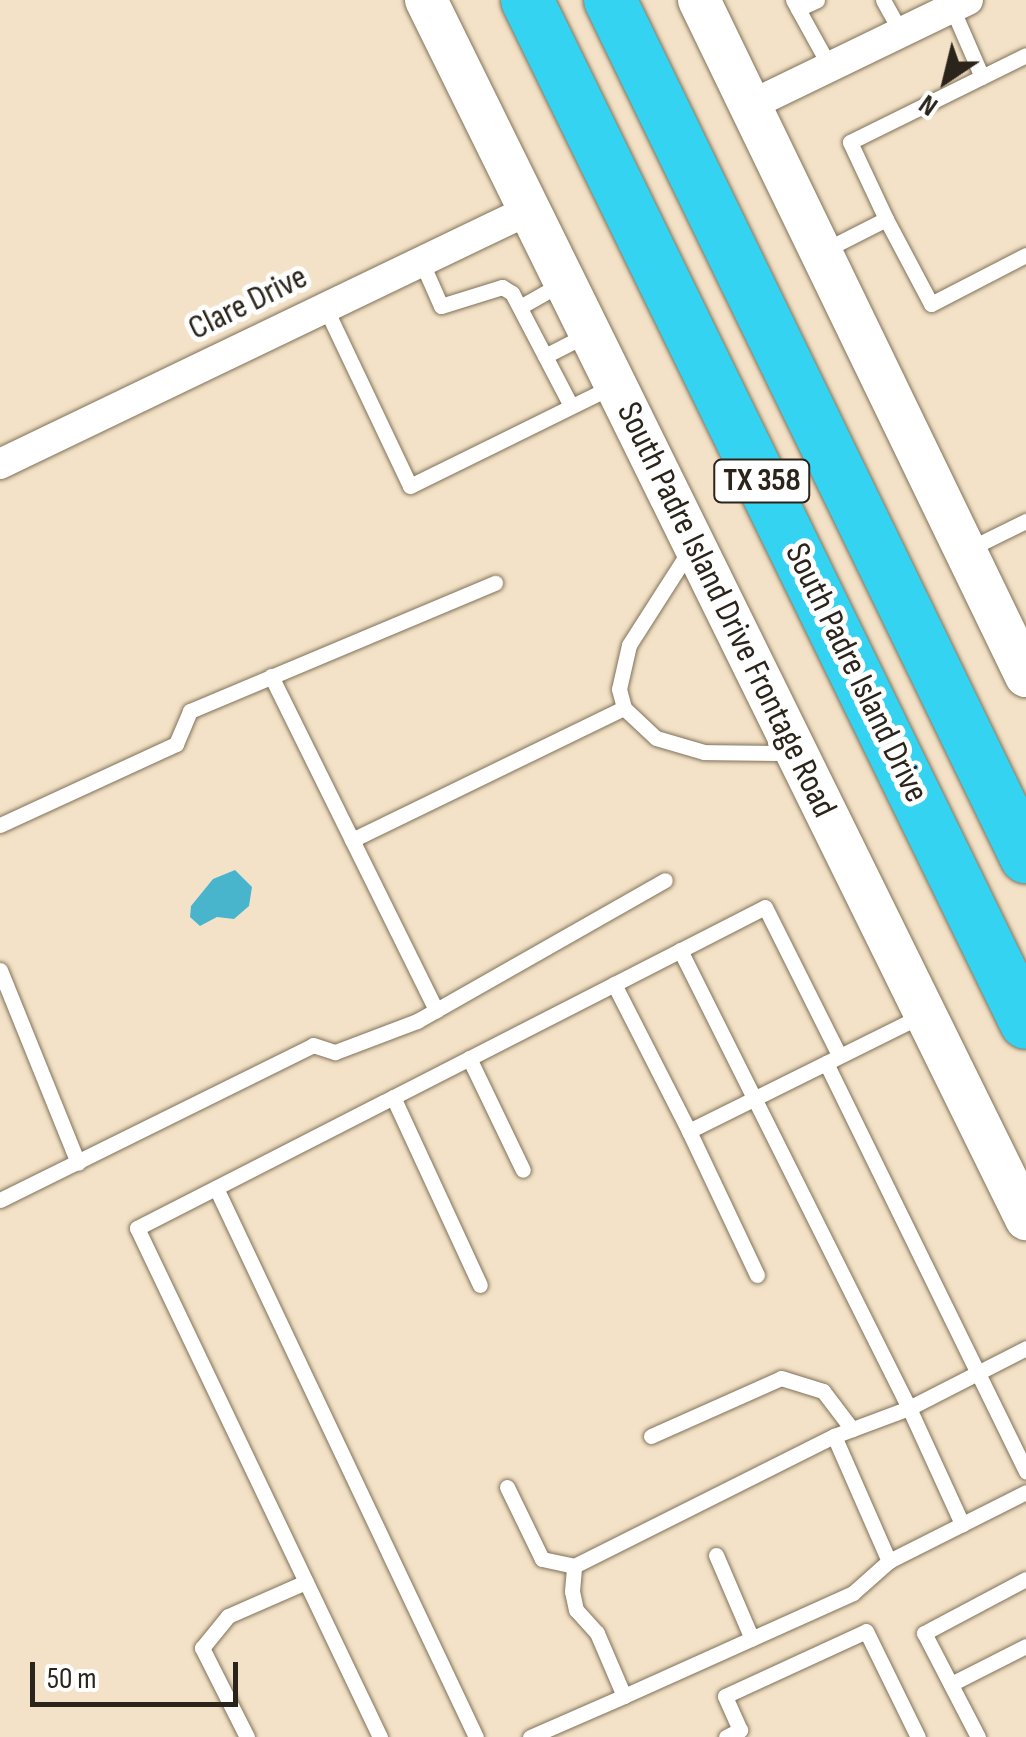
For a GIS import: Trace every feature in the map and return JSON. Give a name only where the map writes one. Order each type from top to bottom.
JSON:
[{"type":"highway","name":"South Padre Island Drive","points":[[527,0],[1026,1023]]},
{"type":"highway","name":"South Padre Island Drive","points":[[610,0],[1026,857]]},
{"type":"main road","name":"South Padre Island Drive Frontage Road","points":[[426,0],[1026,1219]]},
{"type":"main road","points":[[699,0],[1026,676]]},
{"type":"street","points":[[751,105],[960,4]]},
{"type":"street","name":"Clare Drive","points":[[0,464],[529,210]]},
{"type":"lane","points":[[817,0],[796,5],[830,67]]},
{"type":"lane","points":[[883,0],[901,32]]},
{"type":"lane","points":[[960,4],[982,76]]},
{"type":"lane","points":[[1026,55],[850,142],[930,304],[1026,255]]},
{"type":"lane","points":[[822,252],[886,219]]},
{"type":"lane","points":[[422,263],[441,306],[502,287],[512,292],[571,406]]},
{"type":"lane","points":[[520,307],[564,282]]},
{"type":"lane","points":[[326,307],[410,486],[615,385]]},
{"type":"lane","points":[[545,356],[590,334]]},
{"type":"lane","points":[[966,550],[1026,521]]},
{"type":"lane","points":[[694,545],[628,645],[619,689],[624,708],[656,738],[704,752],[796,752]]},
{"type":"lane","points":[[0,825],[176,744],[190,711],[495,583]]},
{"type":"lane","points":[[270,676],[436,1010]]},
{"type":"lane","points":[[352,840],[624,708]]},
{"type":"lane","points":[[0,1200],[313,1045],[335,1052],[436,1010],[665,880]]},
{"type":"lane","points":[[380,1737],[138,1228],[765,907],[974,1372],[1026,1472]]},
{"type":"lane","points":[[680,950],[909,1408],[962,1524]]},
{"type":"lane","points":[[0,970],[78,1163]]},
{"type":"lane","points":[[614,984],[757,1275]]},
{"type":"lane","points":[[689,1131],[925,1014]]},
{"type":"lane","points":[[469,1058],[523,1170]]},
{"type":"lane","points":[[394,1097],[480,1285]]},
{"type":"lane","points":[[216,1188],[476,1737]]},
{"type":"lane","points":[[507,1487],[542,1559],[574,1566],[834,1436],[909,1408],[1026,1348]]},
{"type":"lane","points":[[651,1436],[781,1378],[822,1391],[852,1429]]},
{"type":"lane","points":[[834,1436],[888,1561]]},
{"type":"lane","points":[[530,1737],[852,1593],[888,1561],[1026,1492]]},
{"type":"lane","points":[[716,1554],[752,1639]]},
{"type":"lane","points":[[574,1566],[572,1591],[576,1610],[597,1633],[624,1696]]},
{"type":"lane","points":[[978,1737],[924,1633],[1026,1579]]},
{"type":"lane","points":[[246,1737],[202,1648],[228,1616],[306,1582]]},
{"type":"lane","points":[[736,1735],[725,1696],[866,1631],[918,1737]]},
{"type":"lane","points":[[951,1684],[1026,1646]]},
{"type":"water","points":[[235,870],[252,887],[249,906],[234,919],[217,917],[200,926],[190,917],[191,906],[213,879]]}]
